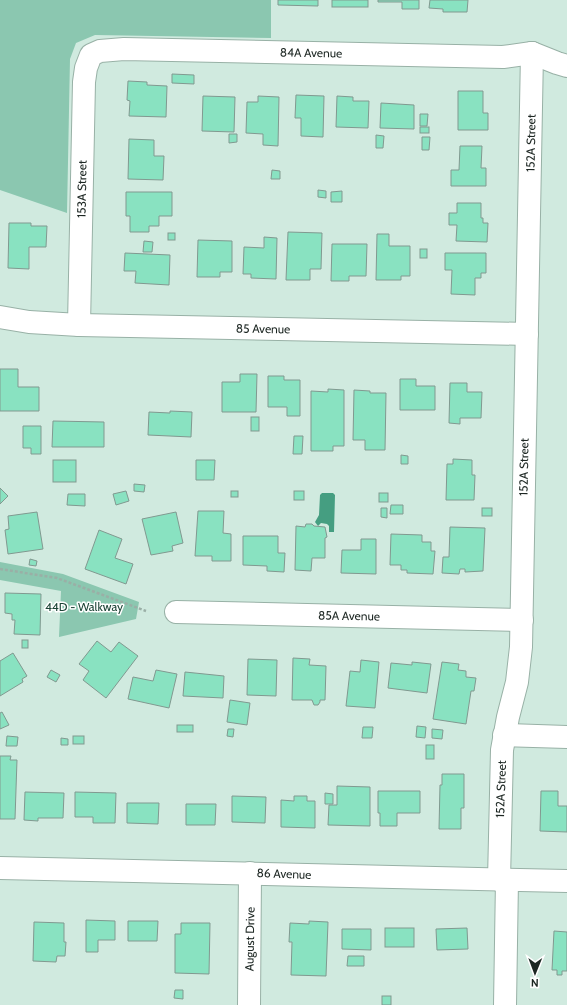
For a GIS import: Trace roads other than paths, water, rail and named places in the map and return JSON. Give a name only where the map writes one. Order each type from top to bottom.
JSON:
[{"type":"street","name":"84A Avenue","points":[[91,55],[100,51],[124,49],[503,57],[532,53]]},
{"type":"street","points":[[532,53],[557,64],[567,66]]},
{"type":"street","name":"152A Street","points":[[506,1005],[501,766],[504,735],[520,665],[522,620],[532,53]]},
{"type":"street","name":"153A Street","points":[[79,325],[84,82],[86,68],[91,55]]},
{"type":"street","name":"85 Avenue","points":[[0,317],[29,322],[79,325],[527,334]]},
{"type":"street","name":"85A Avenue","points":[[176,612],[522,620]]},
{"type":"street","points":[[504,735],[567,737]]},
{"type":"street","name":"86 Avenue","points":[[0,868],[567,881]]},
{"type":"street","name":"August Drive","points":[[249,1005],[250,873]]},
{"type":"park label","name":"44D - Walkway","points":[[84,607]]}]
